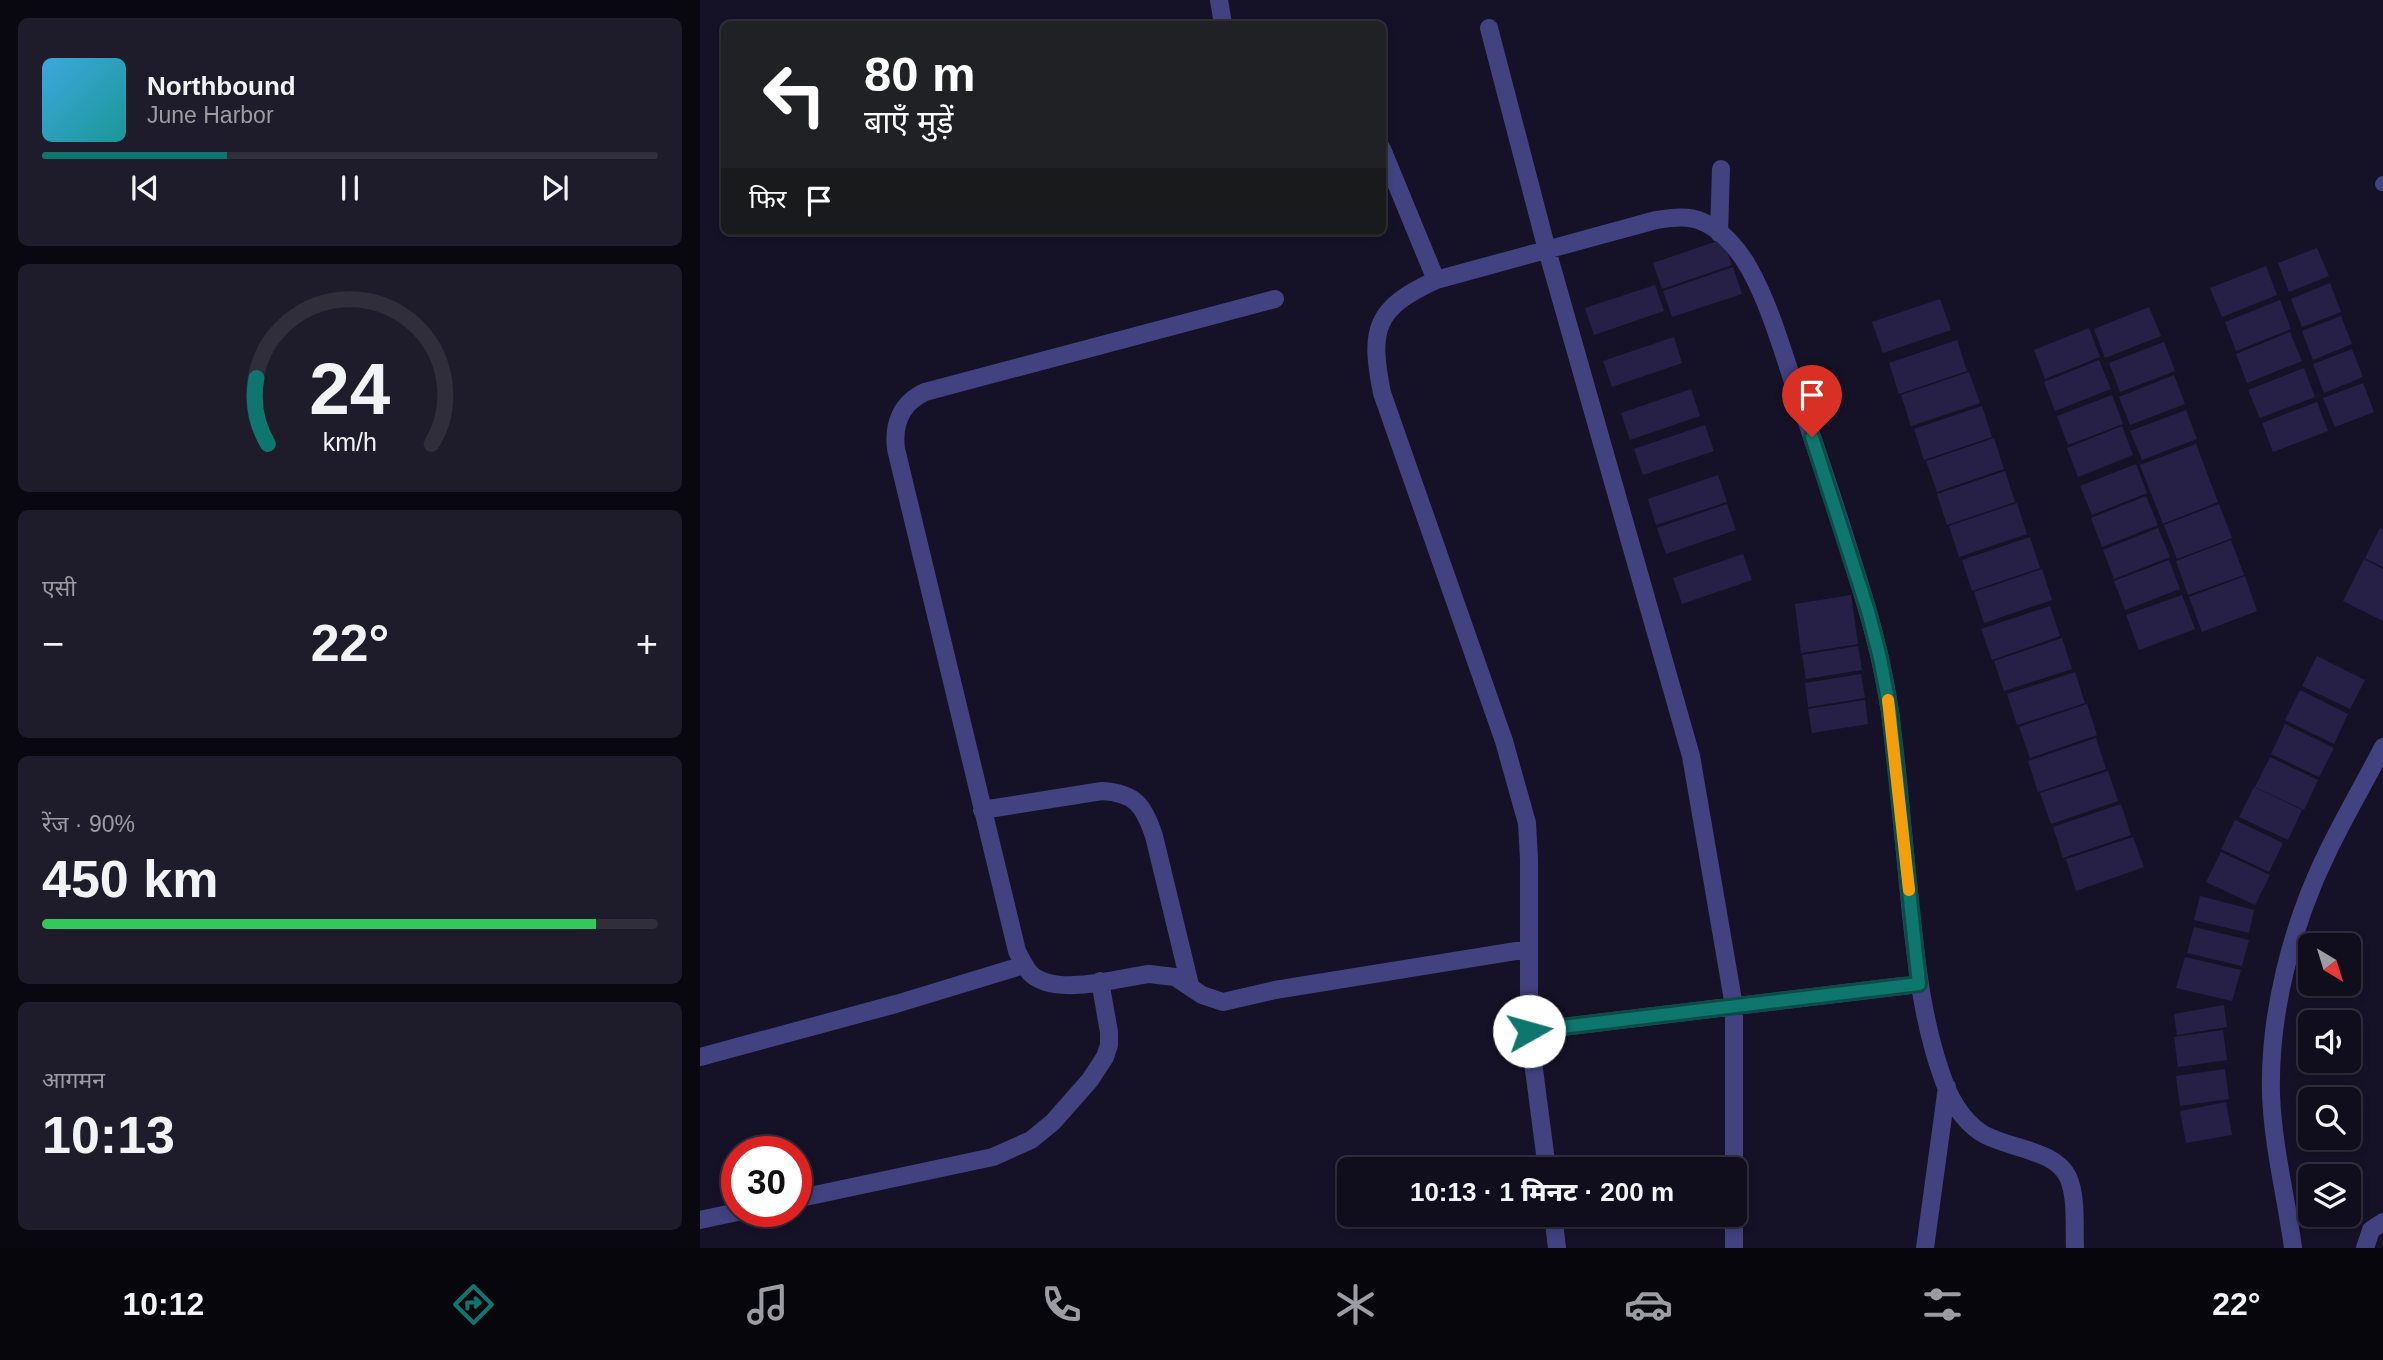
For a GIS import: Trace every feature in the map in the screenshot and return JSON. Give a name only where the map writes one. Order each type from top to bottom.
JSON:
[{"type":"street","points":[[1219,0],[1222,21]]},
{"type":"street","points":[[1489,28],[1547,250],[1691,756],[1734,1006],[1734,1157]]},
{"type":"street","points":[[1386,159],[1436,280]]},
{"type":"street","points":[[1719,233],[1721,169]]},
{"type":"street","points":[[1545,1157],[1529,1031],[1527,823],[1517,782],[1382,393],[1376,362],[1379,326],[1408,293],[1436,280],[1656,220],[1682,217],[1702,221],[1719,233],[1737,249],[1750,269],[1776,332],[1830,489],[1868,611],[1890,711],[1919,984],[1931,1041],[1947,1087],[1955,1106],[1979,1132],[2060,1164],[2068,1176],[2071,1189],[2075,1248]]},
{"type":"street","points":[[1275,299],[925,392],[906,405],[897,419],[894,436],[896,449],[1011,930],[1024,965],[1032,975],[1044,982],[1062,987],[1163,974],[1175,976],[1202,995],[1223,1002],[1275,990],[1529,949]]},
{"type":"street","points":[[2292,1248],[2275,1149],[2271,1093],[2273,1045],[2280,998],[2300,920],[2327,853],[2383,747]]},
{"type":"street","points":[[982,810],[1102,791],[1117,792],[1139,804],[1148,818],[1154,836],[1190,985]]},
{"type":"street","points":[[700,1057],[896,1004],[1024,965]]},
{"type":"street","points":[[812,1196],[993,1157],[1031,1140],[1053,1122],[1090,1080],[1105,1056],[1109,1045],[1109,1032],[1100,981]]},
{"type":"street","points":[[1529,1031],[1919,984]]},
{"type":"street","points":[[1925,1248],[1947,1087]]},
{"type":"street","points":[[700,1220],[721,1216]]},
{"type":"street","points":[[2365,1248],[2371,1230],[2383,1222]]},
{"type":"street","points":[[1555,1227],[1558,1248]]},
{"type":"street","points":[[1734,1227],[1734,1248]]},
{"type":"building","points":[[1723,239],[1732,265],[1662,289],[1653,263]]},
{"type":"building","points":[[2317,248],[2329,276],[2289,292],[2278,263]]},
{"type":"building","points":[[2266,266],[2277,295],[2222,317],[2210,288]]},
{"type":"building","points":[[1733,267],[1742,294],[1672,317],[1663,291]]},
{"type":"building","points":[[2330,283],[2341,312],[2302,327],[2291,299]]},
{"type":"building","points":[[1655,285],[1664,311],[1594,335],[1585,308]]},
{"type":"building","points":[[1940,299],[1951,330],[1883,353],[1872,322]]},
{"type":"building","points":[[2280,300],[2291,329],[2236,351],[2225,322]]},
{"type":"building","points":[[2149,307],[2161,336],[2105,358],[2094,329]]},
{"type":"building","points":[[2341,316],[2352,344],[2313,360],[2302,331]]},
{"type":"building","points":[[2089,328],[2100,357],[2045,379],[2034,350]]},
{"type":"building","points":[[2290,332],[2302,361],[2247,383],[2236,354]]},
{"type":"building","points":[[1674,337],[1682,363],[1612,387],[1603,361]]},
{"type":"building","points":[[1957,340],[1967,371],[1899,394],[1889,363]]},
{"type":"building","points":[[2164,342],[2175,371],[2120,392],[2109,363]]},
{"type":"building","points":[[2352,349],[2363,377],[2324,393],[2313,364]]},
{"type":"building","points":[[2099,360],[2111,389],[2055,411],[2044,382]]},
{"type":"building","points":[[2304,368],[2315,397],[2260,418],[2248,390]]},
{"type":"building","points":[[1969,372],[1980,403],[1911,426],[1901,395]]},
{"type":"building","points":[[2174,375],[2185,404],[2130,425],[2119,397]]},
{"type":"building","points":[[2363,383],[2374,412],[2335,427],[2323,398]]},
{"type":"building","points":[[1691,389],[1700,416],[1630,440],[1621,413]]},
{"type":"building","points":[[2112,395],[2123,424],[2068,445],[2057,416]]},
{"type":"building","points":[[2317,402],[2328,431],[2273,452],[2262,423]]},
{"type":"building","points":[[1982,406],[1992,437],[1924,460],[1914,429]]},
{"type":"building","points":[[2186,410],[2197,439],[2142,460],[2130,431]]},
{"type":"building","points":[[1705,425],[1714,451],[1643,475],[1634,449]]},
{"type":"building","points":[[2122,426],[2133,455],[2078,477],[2067,448]]},
{"type":"building","points":[[1994,438],[2004,469],[1937,492],[1926,461]]},
{"type":"building","points":[[2196,444],[2218,502],[2163,524],[2140,465]]},
{"type":"building","points":[[2136,464],[2147,493],[2092,515],[2080,486]]},
{"type":"building","points":[[2005,471],[2015,502],[1947,525],[1937,494]]},
{"type":"building","points":[[1718,475],[1727,502],[1656,525],[1648,499]]},
{"type":"building","points":[[2146,496],[2158,525],[2102,547],[2091,518]]},
{"type":"building","points":[[2017,503],[2027,534],[1959,557],[1949,526]]},
{"type":"building","points":[[1727,504],[1736,530],[1666,554],[1657,528]]},
{"type":"building","points":[[2219,504],[2232,538],[2177,559],[2164,525]]},
{"type":"building","points":[[2158,528],[2170,557],[2114,579],[2103,550]]},
{"type":"building","points":[[2380,528],[2383,530],[2383,567],[2365,558]]},
{"type":"building","points":[[2030,537],[2040,568],[1972,591],[1962,560]]},
{"type":"building","points":[[2231,540],[2244,575],[2188,595],[2176,561]]},
{"type":"building","points":[[1743,554],[1752,580],[1682,604],[1673,578]]},
{"type":"building","points":[[2364,559],[2383,569],[2383,621],[2343,601]]},
{"type":"building","points":[[2169,560],[2180,589],[2125,610],[2114,581]]},
{"type":"building","points":[[2042,569],[2052,600],[1984,623],[1974,592]]},
{"type":"building","points":[[2245,576],[2257,611],[2202,632],[2189,597]]},
{"type":"building","points":[[1851,595],[1858,644],[1801,653],[1795,604]]},
{"type":"building","points":[[2182,595],[2195,629],[2139,650],[2126,615]]},
{"type":"building","points":[[2050,606],[2060,636],[1992,660],[1981,629]]},
{"type":"building","points":[[2062,638],[2072,669],[2004,691],[1994,661]]},
{"type":"building","points":[[1858,646],[1862,670],[1806,679],[1802,655]]},
{"type":"building","points":[[2317,656],[2365,680],[2350,709],[2302,686]]},
{"type":"building","points":[[2075,672],[2085,703],[2017,725],[2007,694]]},
{"type":"building","points":[[1861,674],[1865,698],[1808,707],[1805,683]]},
{"type":"building","points":[[2300,690],[2348,714],[2334,744],[2285,720]]},
{"type":"building","points":[[1865,700],[1868,724],[1812,733],[1808,709]]},
{"type":"building","points":[[2087,704],[2097,735],[2030,758],[2019,727]]},
{"type":"building","points":[[2285,724],[2334,748],[2319,777],[2271,754]]},
{"type":"building","points":[[2096,738],[2106,769],[2038,792],[2028,761]]},
{"type":"building","points":[[2270,757],[2318,780],[2304,810],[2255,787]]},
{"type":"building","points":[[2108,771],[2118,801],[2051,824],[2040,793]]},
{"type":"building","points":[[2254,787],[2302,810],[2288,840],[2239,817]]},
{"type":"building","points":[[2121,804],[2131,835],[2063,858],[2053,827]]},
{"type":"building","points":[[2235,820],[2283,843],[2269,872],[2221,849]]},
{"type":"building","points":[[2133,837],[2144,867],[2076,891],[2066,859]]},
{"type":"building","points":[[2221,852],[2270,875],[2255,905],[2206,882]]},
{"type":"building","points":[[2200,896],[2254,910],[2249,933],[2194,920]]},
{"type":"building","points":[[2194,927],[2249,940],[2242,966],[2187,953]]},
{"type":"building","points":[[2185,957],[2241,970],[2232,1001],[2176,988]]},
{"type":"building","points":[[2224,1005],[2227,1027],[2177,1035],[2174,1014]]},
{"type":"building","points":[[2223,1030],[2227,1060],[2178,1067],[2174,1037]]},
{"type":"building","points":[[2225,1069],[2229,1099],[2180,1106],[2176,1076]]},
{"type":"building","points":[[2226,1102],[2232,1135],[2186,1143],[2180,1111]]},
{"type":"slow traffic","points":[[1888,700],[1909,890]]},
{"type":"route","points":[[1529,1031],[1919,984],[1890,711],[1880,658],[1868,611],[1812,437]]}]
